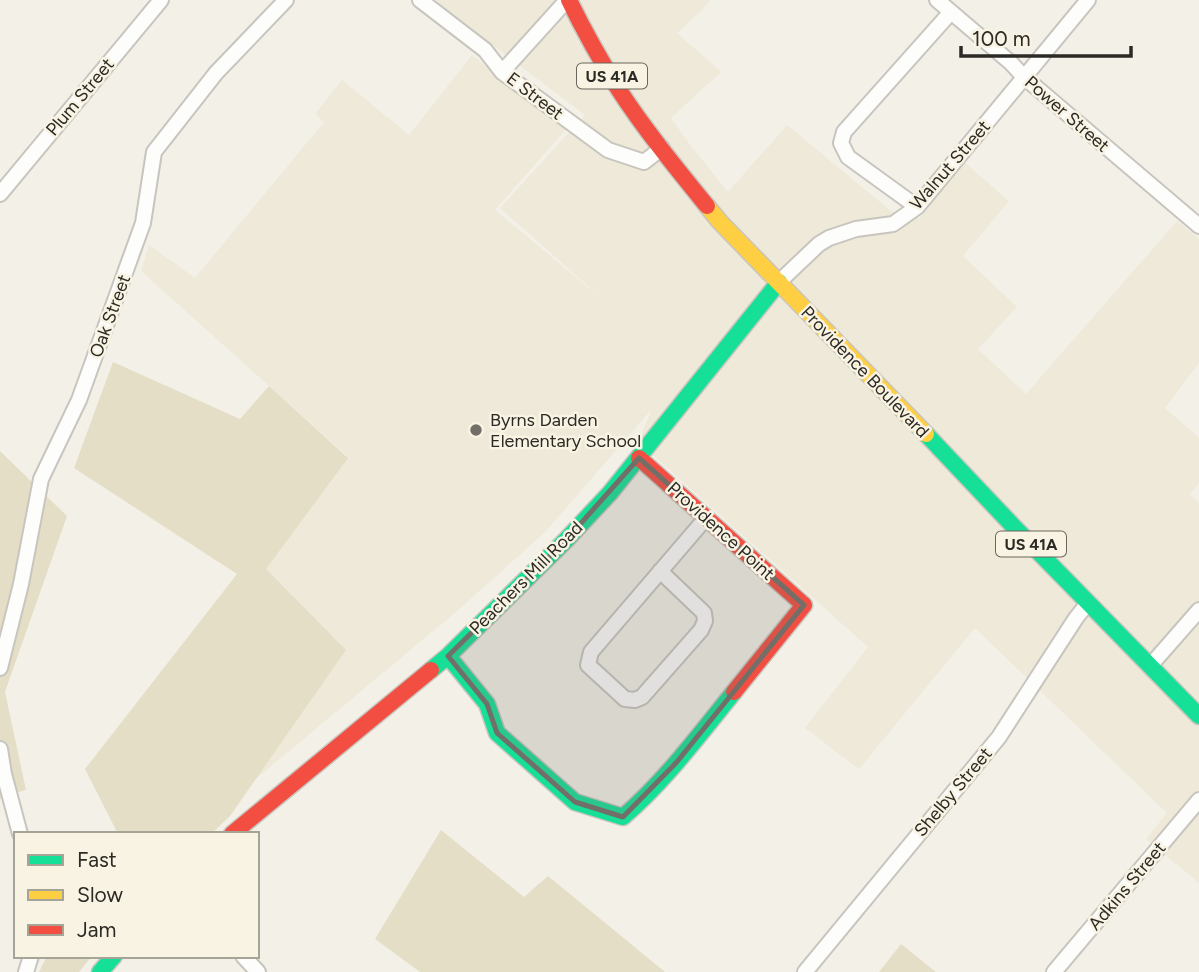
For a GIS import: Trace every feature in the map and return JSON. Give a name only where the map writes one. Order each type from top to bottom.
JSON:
[{"type":"main road","name":"Providence Boulevard","points":[[568,0],[614,80],[662,148],[720,222],[1199,716]]},
{"type":"main road","name":"Peachers Mill Road","points":[[234,832],[448,656],[566,540],[610,494],[779,282]]},
{"type":"main road","name":"Providence Point","points":[[448,656],[487,704],[497,733],[575,802],[623,817],[643,800],[804,605],[639,458]]},
{"type":"main road","points":[[100,972],[112,958]]},
{"type":"street","name":"Plum Street","points":[[0,194],[161,0]]},
{"type":"street","name":"Oak Street","points":[[0,668],[21,584],[41,479],[79,400],[144,223],[154,152],[216,73],[286,0]]},
{"type":"street","name":"E Street","points":[[420,0],[485,50],[502,72],[608,150],[643,162],[662,148]]},
{"type":"street","points":[[502,72],[568,0]]},
{"type":"street","name":"Power Street","points":[[937,0],[1011,63],[1024,78],[1199,226]]},
{"type":"street","name":"Walnut Street","points":[[779,282],[829,237],[856,229],[893,224],[916,207],[1088,0]]},
{"type":"street","points":[[916,207],[848,157],[841,143],[844,131],[951,12]]},
{"type":"street","points":[[660,571],[704,612],[705,621],[702,629],[642,697],[635,700],[625,699],[588,665],[591,652],[660,571],[706,518]]},
{"type":"street","name":"Shelby Street","points":[[804,972],[999,737],[1088,603]]},
{"type":"street","points":[[1150,666],[1199,610]]},
{"type":"street","points":[[0,748],[19,832]]},
{"type":"street","name":"Adkins Street","points":[[1054,972],[1199,800]]},
{"type":"street","points":[[245,958],[258,972]]},
{"type":"highlighted area","points":[[639,458],[804,605],[676,763],[623,817],[575,802],[497,733],[487,704],[448,656],[566,540]]},
{"type":"shaded area","points":[[433,0],[710,0],[677,33],[721,72],[671,118],[728,192],[787,125],[891,211],[920,218],[964,162],[1009,201],[963,256],[1017,307],[978,349],[1026,394],[1177,221],[1199,239],[1199,363],[1165,408],[1199,438],[1199,483],[1190,494],[1199,503],[1199,883],[1146,839],[1167,813],[975,628],[859,769],[805,728],[868,647],[638,442],[652,409],[545,532],[457,611],[245,788],[142,706],[346,455],[141,271],[149,245],[195,278],[324,122],[315,114],[342,80],[409,135],[472,55],[568,127],[495,210],[607,303],[500,208],[585,115]]},
{"type":"shaded area","points":[[113,362],[240,419],[269,386],[348,458],[266,569],[346,650],[230,816],[213,832],[117,832],[85,769],[237,574],[74,468]]},
{"type":"shaded area","points":[[0,451],[67,516],[5,692],[26,790],[0,799]]},
{"type":"shaded area","points":[[441,830],[524,897],[548,876],[665,972],[420,972],[375,939]]},
{"type":"shaded area","points":[[901,944],[936,972],[879,972]]},
{"type":"shaded area","points":[[46,958],[90,958],[79,972],[39,972]]},
{"type":"traffic: fast","points":[[431,670],[566,540],[610,493],[779,282]]},
{"type":"traffic: fast","points":[[926,434],[1199,716]]},
{"type":"traffic: fast","points":[[448,656],[487,704],[497,733],[575,802],[623,817],[667,773],[734,692]]},
{"type":"traffic: fast","points":[[100,972],[112,958]]},
{"type":"traffic: slow","points":[[707,206],[926,434]]},
{"type":"traffic: jam","points":[[569,0],[599,57],[629,105],[707,206]]},
{"type":"traffic: jam","points":[[639,458],[804,605],[734,692]]},
{"type":"traffic: jam","points":[[234,832],[431,670]]},
{"type":"place","name":"Byrns Darden Elementary School","points":[[476,430]]}]
